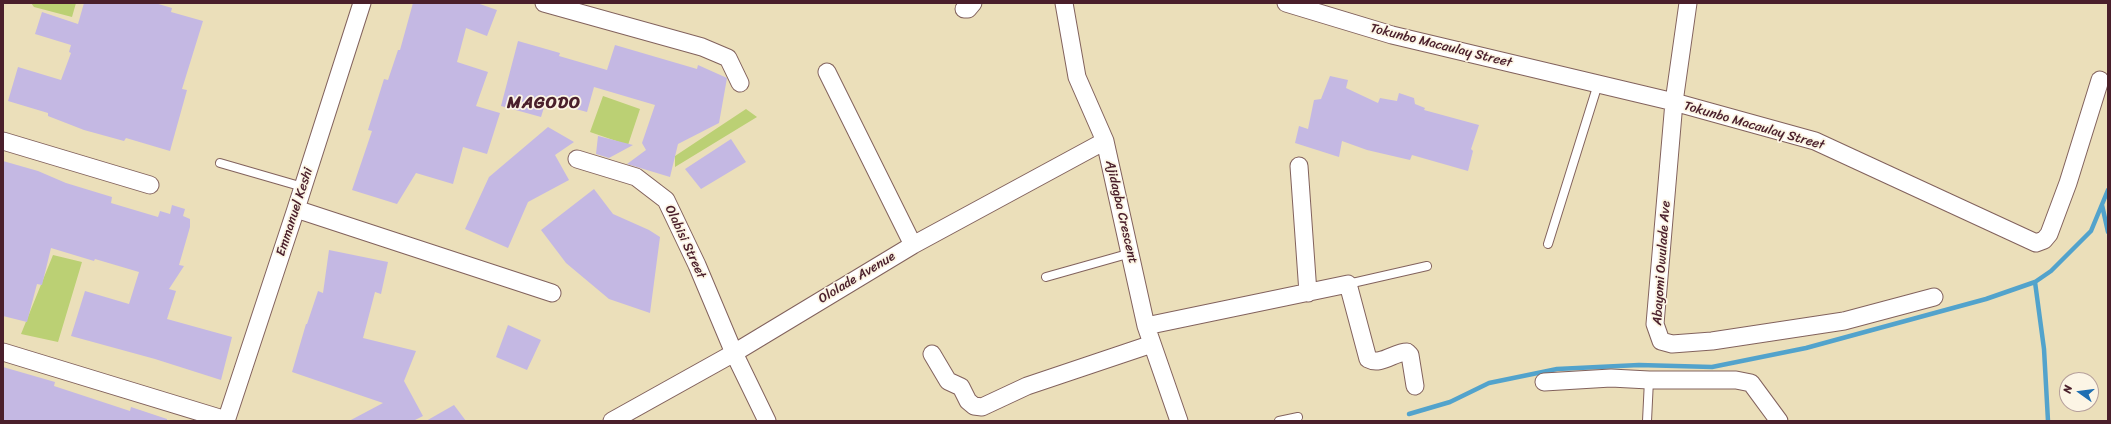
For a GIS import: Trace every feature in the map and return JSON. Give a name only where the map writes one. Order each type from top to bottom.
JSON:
[{"type":"street","name":"Emmanuel Keshi","points":[[226,420],[296,210],[362,3]]},
{"type":"street","points":[[544,3],[702,47],[728,58],[740,83]]},
{"type":"street","name":"Ajidagba Crescent","points":[[1064,3],[1077,77],[1105,141],[1146,326],[1179,421]]},
{"type":"street","name":"Tokunbo Macaulay Street","points":[[1286,3],[1392,35],[1674,102],[1815,141],[2036,243],[2044,240],[2049,234],[2068,183],[2100,80]]},
{"type":"street","name":"Abayomi Owulade Ave","points":[[1688,3],[1674,102],[1656,324],[1661,341],[1672,344],[1712,341],[1844,321],[1934,297]]},
{"type":"street","points":[[827,72],[913,245]]},
{"type":"street","points":[[3,140],[150,186]]},
{"type":"street","name":"Ololade Avenue","points":[[612,421],[734,353],[913,245],[1105,141]]},
{"type":"street","name":"Olabisi Street","points":[[576,159],[636,177],[666,200],[697,265],[734,353],[767,421]]},
{"type":"street","points":[[1298,166],[1308,293]]},
{"type":"street","points":[[296,210],[552,293]]},
{"type":"street","points":[[1146,326],[1348,284],[1368,359],[1372,361],[1380,360],[1407,352],[1410,355],[1415,386]]},
{"type":"street","points":[[932,354],[948,381],[961,387],[968,401],[974,406],[982,407],[1027,386],[1152,344]]},
{"type":"street","points":[[3,352],[226,420]]},
{"type":"street","points":[[1544,382],[1611,378],[1649,380],[1736,380],[1751,383],[1779,421]]},
{"type":"lane","points":[[1548,244],[1598,84]]},
{"type":"lane","points":[[220,163],[303,187]]},
{"type":"lane","points":[[1046,277],[1131,253]]},
{"type":"lane","points":[[1348,284],[1427,266]]},
{"type":"lane","points":[[1647,421],[1649,380]]},
{"type":"lane","points":[[1279,421],[1298,417]]},
{"type":"green space","points":[[31,3],[76,3],[72,17],[34,7]]},
{"type":"green space","points":[[603,96],[640,109],[628,145],[590,132]]},
{"type":"green space","points":[[746,109],[757,117],[675,167],[675,156]]},
{"type":"green space","points":[[53,255],[82,262],[58,342],[21,334]]},
{"type":"building","points":[[84,3],[155,3],[172,8],[171,12],[203,21],[182,89],[187,90],[170,151],[126,138],[124,141],[84,130],[48,116],[48,113],[8,101],[18,67],[61,80],[71,53],[69,52],[71,45],[35,34],[42,12],[78,24]]},
{"type":"building","points":[[413,3],[477,3],[497,10],[487,36],[466,28],[457,62],[488,72],[476,106],[500,113],[487,154],[463,147],[453,184],[416,173],[397,204],[352,190],[372,131],[368,130],[384,79],[388,80],[398,50],[400,50]]},
{"type":"building","points":[[518,41],[560,53],[559,56],[607,70],[615,45],[697,69],[698,65],[727,78],[719,123],[678,144],[670,177],[627,164],[646,150],[642,143],[655,105],[594,87],[587,112],[546,101],[541,117],[501,106]]},
{"type":"building","points":[[1330,76],[1348,80],[1346,88],[1378,103],[1380,98],[1397,101],[1399,93],[1414,98],[1415,104],[1425,108],[1424,110],[1479,125],[1471,149],[1473,151],[1468,171],[1412,155],[1410,160],[1367,150],[1342,141],[1339,157],[1295,143],[1299,126],[1308,129],[1314,100],[1321,99]]},
{"type":"building","points":[[548,127],[574,142],[555,155],[569,180],[528,202],[508,248],[465,229],[489,177]]},
{"type":"building","points":[[598,136],[633,145],[609,158],[596,154]]},
{"type":"building","points":[[731,139],[746,162],[701,189],[685,169]]},
{"type":"building","points":[[3,161],[38,171],[66,183],[112,197],[111,203],[158,217],[160,211],[170,214],[172,205],[185,209],[183,216],[190,219],[190,227],[179,265],[184,266],[169,289],[176,291],[167,319],[232,337],[221,380],[155,359],[71,336],[85,291],[129,304],[139,272],[95,259],[94,261],[51,248],[42,285],[37,284],[27,322],[3,316]]},
{"type":"building","points":[[594,189],[613,214],[649,230],[660,237],[650,313],[609,299],[566,263],[541,230]]},
{"type":"building","points":[[329,250],[388,262],[381,294],[375,292],[363,338],[416,351],[404,381],[423,416],[413,421],[349,421],[383,403],[292,372],[306,324],[318,291],[323,293]]},
{"type":"building","points":[[508,325],[541,340],[527,370],[496,357]]},
{"type":"building","points":[[3,367],[55,382],[54,386],[130,411],[131,407],[167,419],[167,421],[3,421]]},
{"type":"building","points":[[454,405],[466,421],[426,421]]},
{"type":"waterway","points":[[1409,414],[1450,402],[1489,383],[1557,369],[1639,365],[1712,367],[1806,348],[1986,299],[2035,282],[2051,271],[2091,231],[2108,190]]},
{"type":"waterway","points":[[2102,205],[2108,232]]},
{"type":"waterway","points":[[2035,282],[2044,349],[2048,421]]},
{"type":"district","name":"MAGODO","points":[[544,104]]}]
